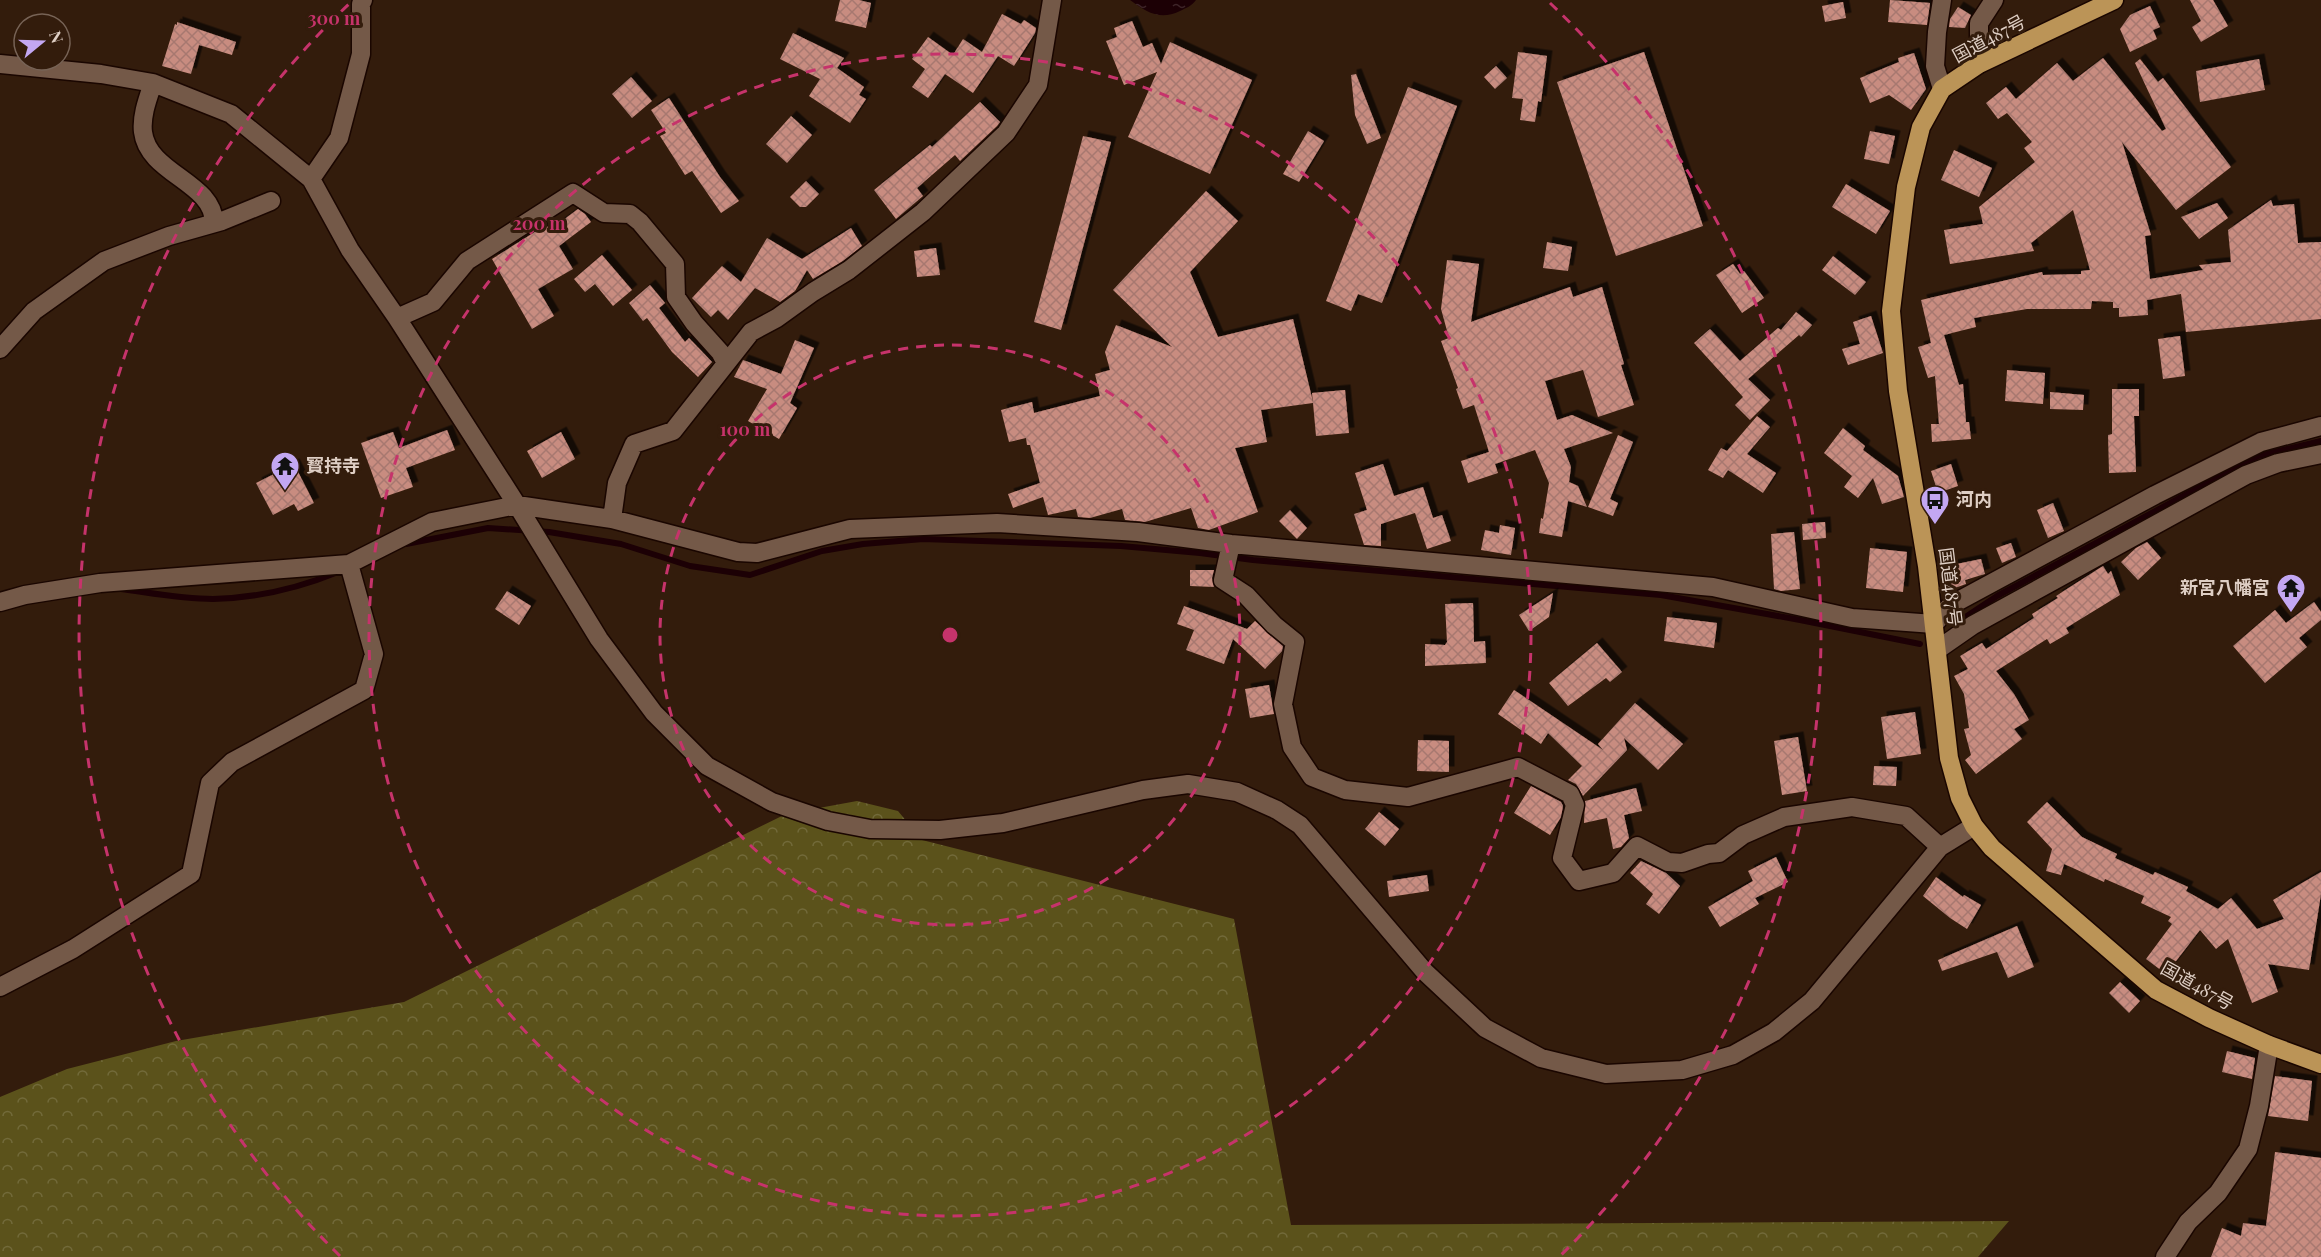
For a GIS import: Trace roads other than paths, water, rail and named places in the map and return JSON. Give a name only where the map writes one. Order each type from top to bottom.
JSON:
[{"type":"highway","name":"国道487号","points":[[2114,0],[1979,64],[1942,89],[1921,127],[1906,187],[1891,311],[1898,391],[1928,566],[1949,758],[1960,798],[1974,826],[1992,848],[2156,990],[2209,1018],[2269,1045],[2321,1064]]},
{"type":"street","points":[[311,179],[339,138],[362,54],[361,4],[363,0]]},
{"type":"street","points":[[612,519],[617,483],[634,444],[673,431],[751,332],[777,318],[866,256],[923,212],[1006,133],[1038,85],[1053,0]]},
{"type":"street","points":[[1942,0],[1936,32],[1935,66],[1942,89]]},
{"type":"street","points":[[1979,64],[1979,23],[1994,0]]},
{"type":"street","points":[[0,64],[101,74],[153,82],[231,114],[311,179],[350,250],[397,318],[517,505],[599,639],[654,713],[707,766],[772,802],[828,821],[870,829],[940,830],[1003,823],[1143,790],[1188,784],[1237,792],[1277,810],[1300,825],[1425,972],[1485,1028],[1541,1058],[1606,1074],[1682,1070],[1733,1055],[1774,1032],[1812,1001],[1940,847],[1974,826]]},
{"type":"street","points":[[153,82],[145,112],[143,133],[146,141],[153,156],[209,202],[214,214],[214,223]]},
{"type":"street","points":[[397,318],[433,302],[467,261],[573,193],[604,213],[630,214],[640,222],[675,264],[676,297],[694,323],[720,352],[726,363]]},
{"type":"street","points":[[0,349],[34,311],[104,261],[271,201]]},
{"type":"street","points":[[0,602],[26,595],[100,583],[349,564],[432,522],[517,505],[612,519],[738,552],[758,553],[850,529],[997,523],[1138,532],[1231,544],[1713,587],[1852,618],[1934,624],[1951,605],[2155,495],[2261,442],[2321,426]]},
{"type":"street","points":[[1937,650],[1973,625],[2246,475],[2278,463],[2321,454]]},
{"type":"street","points":[[1231,544],[1223,580],[1246,595],[1274,625],[1295,642],[1283,704],[1292,747],[1312,777],[1345,790],[1408,797],[1518,767],[1570,794],[1575,805],[1562,858],[1579,881],[1613,873],[1637,846],[1668,862],[1682,863],[1708,854],[1719,853],[1743,835],[1784,818],[1852,807],[1906,816],[1940,847]]},
{"type":"street","points":[[0,987],[73,949],[190,874],[210,783],[232,762],[364,690],[374,654],[349,564]]},
{"type":"street","points":[[2165,1257],[2188,1222],[2218,1192],[2248,1149],[2259,1106],[2269,1045]]},
{"type":"water","points":[[1130,0],[1196,0],[1187,8],[1173,14],[1160,15],[1153,14]]},
{"type":"waterway","points":[[1958,622],[1997,596],[2258,456],[2321,441]]},
{"type":"waterway","points":[[406,544],[488,528],[549,532],[621,544],[690,566],[750,575],[822,551],[863,544],[923,539],[1121,546],[1253,560],[1661,595],[1920,644]]},
{"type":"waterway","points":[[121,589],[190,598],[245,597],[308,583],[338,572]]},
{"type":"place","name":"寳持寺","points":[[285,492]]},
{"type":"place","name":"河内","points":[[1935,526]]},
{"type":"place","name":"新宮八幡宮","points":[[2291,614]]}]
